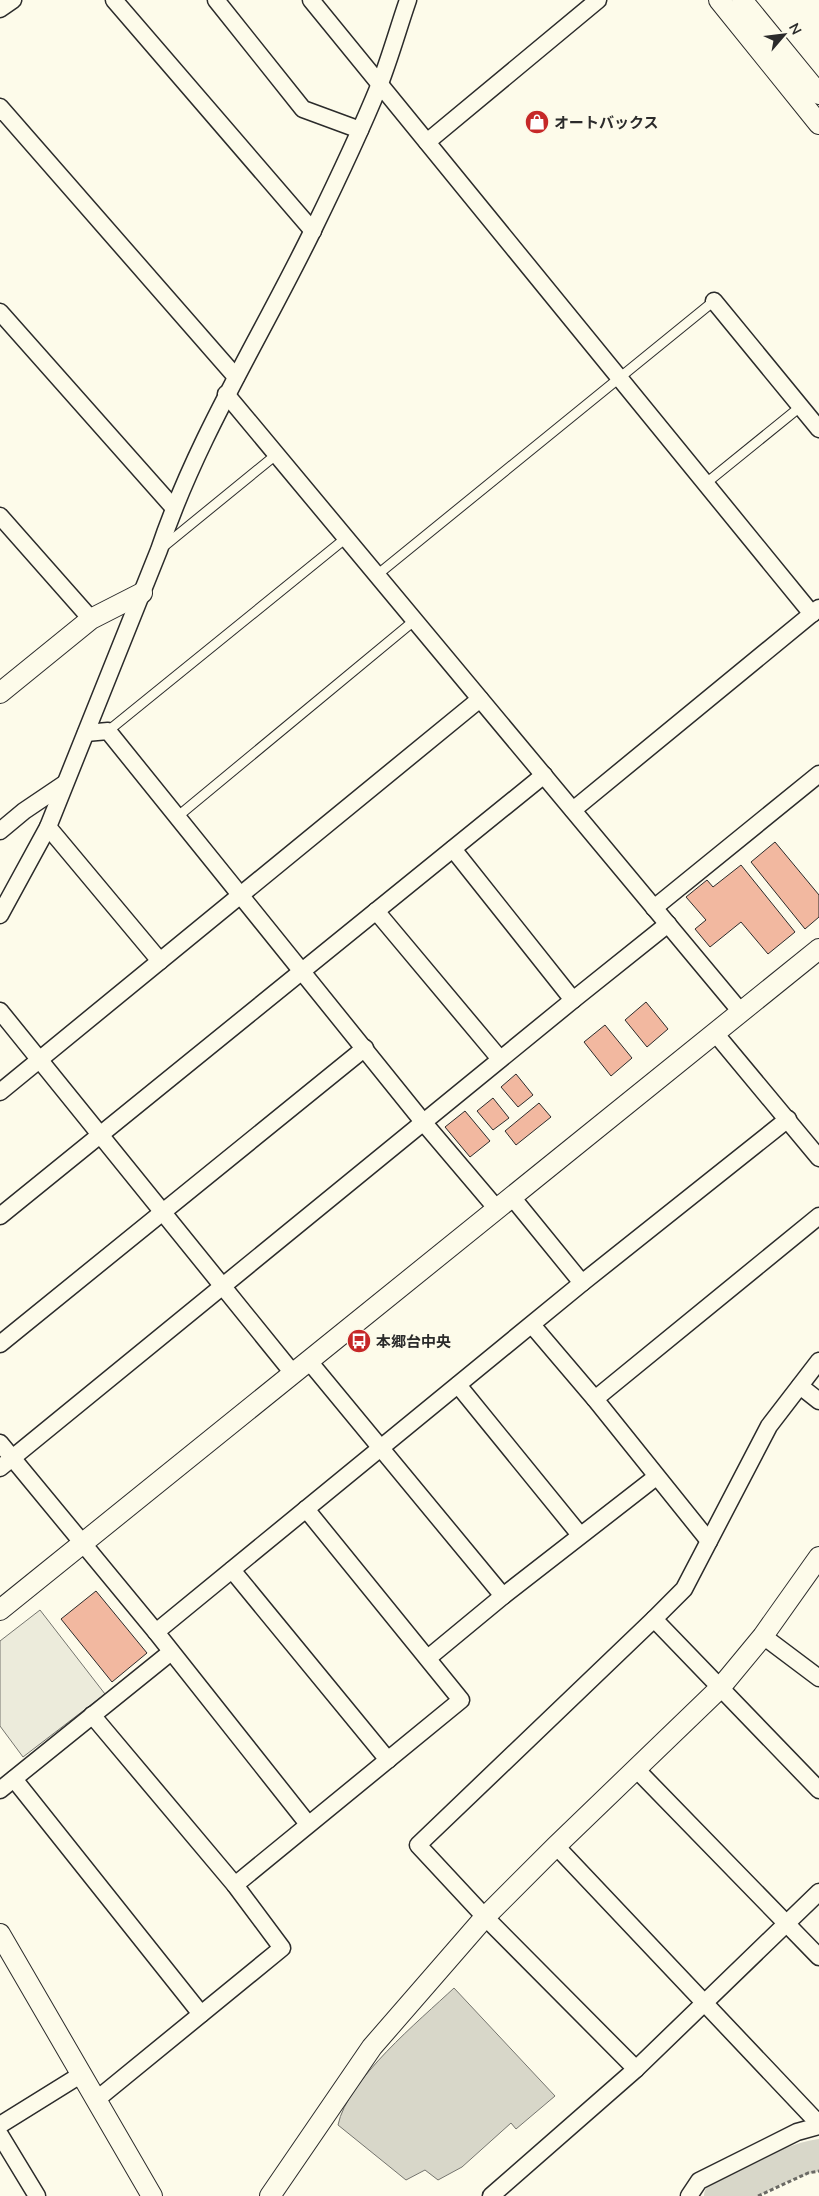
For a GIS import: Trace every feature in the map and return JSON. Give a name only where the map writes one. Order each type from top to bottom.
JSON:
[{"type":"street","points":[[0,9],[13,0]]},
{"type":"street","points":[[114,0],[313,231]]},
{"type":"street","points":[[216,0],[303,109],[360,130]]},
{"type":"street","points":[[311,0],[705,484],[815,611],[573,810]]},
{"type":"street","points":[[0,916],[48,827],[159,550],[173,507],[226,394],[313,231],[360,130],[380,84],[408,0]]},
{"type":"street","points":[[427,142],[598,0]]},
{"type":"street","points":[[719,0],[819,124]]},
{"type":"street","points":[[742,0],[819,94]]},
{"type":"street","points":[[0,108],[236,376]]},
{"type":"street","points":[[714,301],[819,429]]},
{"type":"street","points":[[0,312],[173,507]]},
{"type":"street","points":[[226,394],[741,1012]]},
{"type":"street","points":[[0,516],[91,619]]},
{"type":"street","points":[[0,693],[91,619],[142,593]]},
{"type":"street","points":[[0,1092],[480,699]]},
{"type":"street","points":[[86,733],[108,731],[424,1123],[582,1283]]},
{"type":"street","points":[[654,908],[819,774]]},
{"type":"street","points":[[0,1216],[544,775]]},
{"type":"street","points":[[0,831],[24,811],[64,784]]},
{"type":"street","points":[[48,827],[160,961]]},
{"type":"street","points":[[453,849],[573,1000]]},
{"type":"street","points":[[376,911],[500,1059]]},
{"type":"street","points":[[6,1463],[668,924]]},
{"type":"street","points":[[0,1610],[819,949]]},
{"type":"street","points":[[0,1011],[223,1286],[381,1447],[502,1596]]},
{"type":"street","points":[[715,1033],[819,1158]]},
{"type":"street","points":[[0,1344],[365,1048]]},
{"type":"street","points":[[156,1632],[582,1283],[788,1119]]},
{"type":"street","points":[[595,1399],[819,1216]]},
{"type":"street","points":[[532,1325],[595,1399],[656,1477],[710,1541]]},
{"type":"street","points":[[636,2069],[485,1917],[418,1845],[654,1620],[684,1588],[769,1426],[819,1361]]},
{"type":"street","points":[[458,1385],[580,1535]]},
{"type":"street","points":[[800,1386],[819,1401]]},
{"type":"street","points":[[0,1443],[6,1463],[82,1544],[156,1632],[308,1824]]},
{"type":"street","points":[[428,1658],[502,1596],[656,1477]]},
{"type":"street","points":[[234,1885],[461,1700],[306,1509]]},
{"type":"street","points":[[270,2196],[372,2047],[485,1917],[720,1688],[763,1636],[819,1558]]},
{"type":"street","points":[[232,1570],[388,1760]]},
{"type":"street","points":[[654,1620],[819,1790]]},
{"type":"street","points":[[763,1636],[819,1678]]},
{"type":"street","points":[[0,1790],[171,1652]]},
{"type":"street","points":[[92,1715],[234,1885],[282,1948],[96,2100]]},
{"type":"street","points":[[636,1769],[819,1957]]},
{"type":"street","points":[[14,1779],[201,2014]]},
{"type":"street","points":[[556,1846],[705,2001],[819,2125],[796,2132],[700,2181],[689,2196]]},
{"type":"street","points":[[491,2196],[636,2069],[819,1892]]},
{"type":"street","points":[[0,1934],[152,2196]]},
{"type":"street","points":[[0,2125],[82,2074]]},
{"type":"street","points":[[0,2135],[37,2196]]},
{"type":"lane","points":[[377,575],[618,377],[714,301]]},
{"type":"lane","points":[[705,484],[800,407]]},
{"type":"lane","points":[[159,550],[277,454]]},
{"type":"lane","points":[[108,731],[346,538]]},
{"type":"lane","points":[[177,817],[415,620]]},
{"type":"path","points":[[758,2196],[808,2173],[819,2171]]},
{"type":"shaded area","points":[[40,1610],[105,1694],[23,1757],[0,1726],[0,1641]]},
{"type":"shaded area","points":[[454,1988],[555,2096],[516,2129],[511,2123],[462,2167],[438,2180],[425,2170],[406,2180],[338,2125],[344,2108],[355,2089],[370,2070]]},
{"type":"building","points":[[775,842],[819,895],[819,917],[805,929],[751,862]]},
{"type":"building","points":[[741,865],[795,932],[768,954],[741,922],[710,947],[695,929],[706,920],[686,897],[707,880],[713,887]]},
{"type":"building","points":[[646,1002],[668,1029],[647,1047],[625,1020]]},
{"type":"building","points":[[605,1025],[632,1058],[611,1076],[584,1042]]},
{"type":"building","points":[[516,1074],[533,1095],[518,1107],[501,1087]]},
{"type":"building","points":[[493,1098],[509,1118],[493,1130],[477,1111]]},
{"type":"building","points":[[539,1103],[551,1117],[516,1145],[505,1131]]},
{"type":"building","points":[[465,1111],[490,1141],[470,1157],[445,1127]]},
{"type":"building","points":[[96,1591],[147,1653],[112,1682],[61,1619]]},
{"type":"waterway","points":[[720,2196],[795,2161],[819,2155]]},
{"type":"place","name":"オートバックス","points":[[537,122]]},
{"type":"place","name":"本郷台中央","points":[[359,1341]]}]
